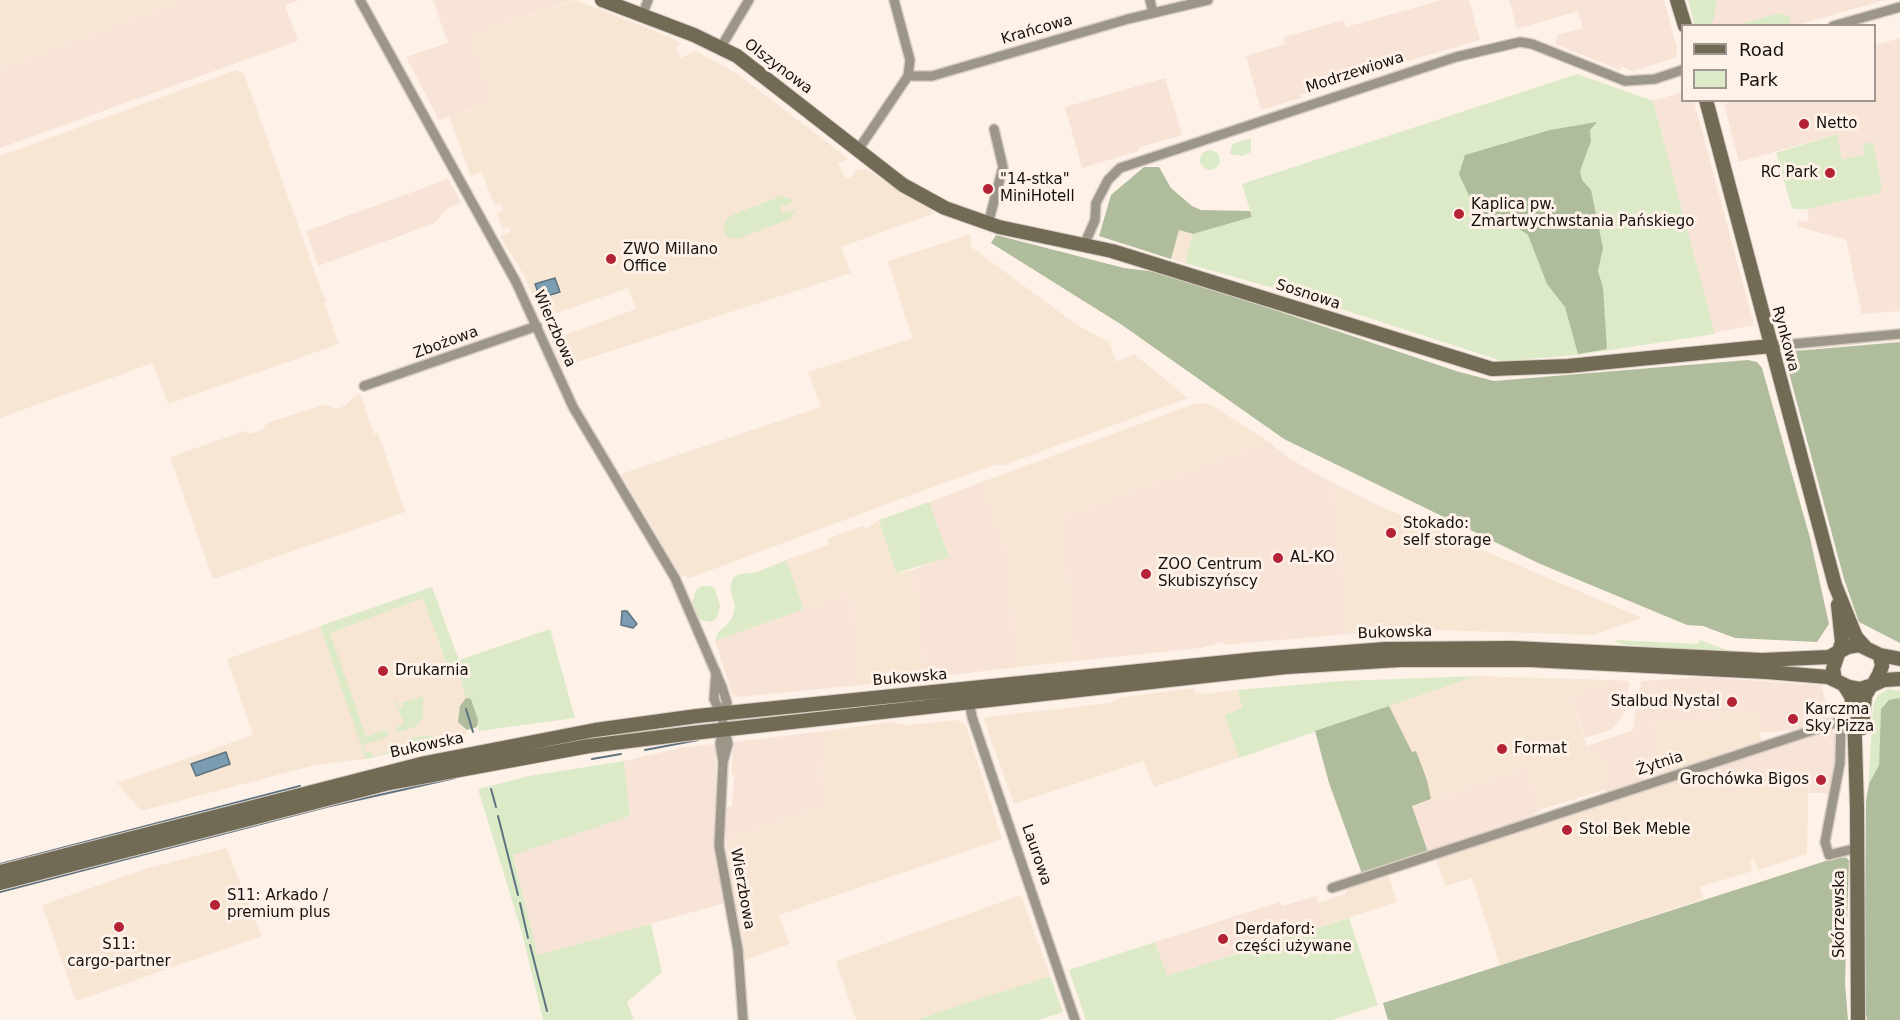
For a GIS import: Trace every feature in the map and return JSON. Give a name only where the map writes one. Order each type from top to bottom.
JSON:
[{"type":"main road","name":"Olszynowa","points":[[602,0],[721,47],[738,56],[858,150]]},
{"type":"main road","points":[[1677,0],[1684,24]]},
{"type":"main road","name":"Rynkowa","points":[[1707,102],[1835,585],[1856,637],[1865,647]]},
{"type":"main road","name":"Sosnowa","points":[[858,150],[903,185],[945,208],[988,224],[1051,239],[1085,243],[1492,369],[1557,366],[1771,346]]},
{"type":"main road","name":"Rynkowa","points":[[1835,585],[1842,638],[1839,653]]},
{"type":"main road","points":[[1900,659],[1880,655],[1865,647],[1851,646],[1839,653],[1833,669],[1840,682],[1857,689],[1884,680],[1900,679]]},
{"type":"main road","name":"Bukowska","points":[[0,872],[375,774],[595,730],[721,714],[1353,651],[1513,648],[1762,660],[1827,657],[1839,653]]},
{"type":"main road","points":[[1872,685],[1882,669],[1880,655]]},
{"type":"main road","name":"Bukowska","points":[[0,883],[428,774],[589,746],[969,700],[1286,667],[1434,659],[1566,662],[1767,672],[1840,682]]},
{"type":"main road","name":"Skórzewska","points":[[1840,682],[1851,696],[1854,710],[1858,1020]]},
{"type":"main road","name":"Skórzewska","points":[[1857,808],[1864,706],[1872,685]]},
{"type":"street","name":"Wierzbowa","points":[[360,0],[516,282],[573,407],[675,578],[727,703],[721,714]]},
{"type":"street","points":[[642,16],[648,0]]},
{"type":"street","points":[[721,47],[749,0]]},
{"type":"street","points":[[858,150],[908,76],[910,60],[894,0]]},
{"type":"street","points":[[1149,0],[1153,13]]},
{"type":"street","name":"Krańcowa","points":[[908,76],[932,76],[1153,13],[1208,0]]},
{"type":"street","points":[[1840,24],[1900,6]]},
{"type":"street","name":"Modrzewiowa","points":[[1085,243],[1095,220],[1096,204],[1108,180],[1120,168],[1456,57],[1520,42],[1532,44],[1625,81],[1655,79],[1681,71]]},
{"type":"street","points":[[988,224],[1003,167],[994,129]]},
{"type":"street","name":"Zbożowa","points":[[364,386],[537,326]]},
{"type":"street","points":[[1771,346],[1900,334]]},
{"type":"street","name":"Wierzbowa","points":[[716,672],[714,699],[721,714],[728,744],[723,762],[719,846],[738,950],[743,1020]]},
{"type":"street","points":[[697,717],[714,699]]},
{"type":"street","name":"Laurowa","points":[[969,700],[972,717],[1075,1020]]},
{"type":"street","name":"Żytnia","points":[[1332,888],[1841,721],[1840,763],[1825,842],[1829,855],[1857,848]]},
{"type":"shaded area","points":[[0,0],[181,0],[0,68]]},
{"type":"shaded area","points":[[181,0],[300,0],[285,5],[298,41],[0,148],[0,68]]},
{"type":"shaded area","points":[[433,0],[574,0],[470,36],[492,102],[439,120],[406,57],[448,43]]},
{"type":"shaded area","points":[[576,0],[672,38],[681,44],[676,47],[680,58],[696,51],[736,73],[849,159],[838,163],[846,179],[853,176],[855,170],[866,169],[935,213],[841,247],[851,273],[562,367],[551,340],[636,309],[628,288],[542,318],[525,277],[500,236],[511,232],[509,227],[503,230],[496,213],[503,210],[500,204],[494,205],[482,172],[471,176],[449,117],[492,102],[469,36]]},
{"type":"shaded area","points":[[1442,0],[1469,0],[1480,40],[1380,69],[1380,72],[1300,95],[1301,98],[1261,110],[1246,56],[1285,44],[1284,37],[1344,20],[1346,27]]},
{"type":"shaded area","points":[[1509,0],[1664,0],[1677,48],[1676,58],[1632,71],[1621,66],[1620,70],[1555,44],[1557,35],[1583,28],[1578,11],[1517,29]]},
{"type":"shaded area","points":[[1688,0],[1885,0],[1800,24],[1695,24]]},
{"type":"shaded area","points":[[1900,38],[1900,311],[1862,314],[1846,240],[1799,227],[1798,222],[1809,220],[1807,209],[1879,193],[1865,155],[1842,159],[1837,134],[1739,162],[1724,104],[1730,102],[1876,102],[1876,45]]},
{"type":"shaded area","points":[[236,70],[244,74],[323,295],[327,300],[324,302],[339,344],[168,404],[153,363],[0,418],[0,156]]},
{"type":"shaded area","points":[[1165,78],[1182,135],[1082,168],[1065,107]]},
{"type":"shaded area","points":[[1681,92],[1681,102],[1694,102],[1754,325],[1714,333],[1653,101]]},
{"type":"shaded area","points":[[448,179],[461,202],[445,210],[435,223],[318,266],[306,231]]},
{"type":"shaded area","points":[[1179,230],[1193,234],[1185,263],[1171,259]]},
{"type":"shaded area","points":[[971,234],[970,246],[1077,325],[1109,342],[1116,362],[1134,354],[1188,398],[1004,465],[995,465],[938,485],[690,578],[680,574],[621,474],[821,407],[808,372],[912,338],[888,261]]},
{"type":"shaded area","points":[[360,393],[374,434],[378,433],[405,512],[213,579],[170,457],[245,431],[250,434],[262,430],[267,423],[326,404],[335,409],[345,406]]},
{"type":"shaded area","points":[[1208,403],[1268,441],[1060,517],[1075,661],[1019,667],[1005,537],[1001,538],[982,482],[1194,404]]},
{"type":"shaded area","points":[[1268,441],[1287,457],[1333,483],[1349,634],[1224,645],[1223,642],[1201,648],[1075,661],[1060,517]]},
{"type":"shaded area","points":[[982,482],[1001,537],[1005,537],[1019,667],[925,678],[912,570],[949,556],[929,502]]},
{"type":"shaded area","name":"Stokado: self storage","points":[[1333,483],[1375,504],[1642,618],[1593,635],[1437,630],[1349,634]]},
{"type":"shaded area","points":[[879,520],[896,573],[912,570],[925,678],[861,685],[852,591],[804,609],[786,560],[829,545],[827,539],[862,526],[867,528]]},
{"type":"shaded area","points":[[421,591],[447,665],[456,662],[476,727],[467,730],[465,736],[366,759],[315,765],[141,811],[117,783],[253,735],[227,659]]},
{"type":"shaded area","points":[[852,591],[861,685],[737,697],[732,694],[715,641]]},
{"type":"shaded area","points":[[1476,676],[1612,680],[1570,696],[1589,752],[1599,749],[1607,772],[1604,790],[1542,809],[1527,767],[1431,799],[1416,751],[1412,752],[1389,706]]},
{"type":"shaded area","points":[[1701,677],[1821,685],[1830,718],[1806,729],[1758,733],[1754,713],[1652,724],[1661,755],[1661,773],[1645,775],[1641,783],[1609,792],[1604,790],[1607,772],[1599,750],[1590,752],[1587,746],[1633,730],[1641,681]]},
{"type":"shaded area","points":[[1612,680],[1629,681],[1627,708],[1618,723],[1610,730],[1585,738],[1570,695]]},
{"type":"shaded area","points":[[1194,688],[1195,692],[1206,694],[1237,690],[1259,751],[1154,787],[1144,761],[1014,804],[984,720],[986,717],[1111,703],[1119,698]]},
{"type":"shaded area","points":[[1755,713],[1762,743],[1727,751],[1724,756],[1661,773],[1661,755],[1651,724]]},
{"type":"shaded area","points":[[958,720],[966,726],[1002,839],[779,915],[789,944],[745,960],[741,928],[728,869],[726,840],[831,804],[821,775],[826,731],[890,722],[908,725]]},
{"type":"shaded area","points":[[1831,729],[1837,737],[1837,758],[1830,793],[1809,793],[1809,768],[1724,796],[1714,766]]},
{"type":"shaded area","points":[[826,731],[821,775],[831,804],[726,840],[726,808],[732,806],[734,776],[731,774],[734,742]]},
{"type":"shaded area","points":[[712,744],[716,748],[715,852],[724,903],[538,956],[513,854],[630,816],[624,761],[675,749]]},
{"type":"shaded area","points":[[1714,766],[1725,796],[1809,768],[1807,854],[1758,870],[1754,859],[1749,861],[1752,871],[1700,887],[1704,899],[1500,965],[1472,878],[1445,886],[1435,856]]},
{"type":"shaded area","points":[[1527,767],[1542,809],[1529,818],[1428,852],[1412,806]]},
{"type":"shaded area","points":[[226,848],[262,936],[76,1001],[42,905],[145,869]]},
{"type":"shaded area","points":[[1387,872],[1397,902],[1326,925],[1319,903],[1345,894],[1349,885],[1382,877]]},
{"type":"shaded area","points":[[1021,895],[1050,976],[916,1020],[856,1020],[836,961]]},
{"type":"shaded area","name":"Derdaford: części używane","points":[[1316,896],[1326,925],[1166,976],[1155,942],[1280,902],[1282,906]]},
{"type":"green space","points":[[1688,0],[1717,0],[1711,24],[1695,24]]},
{"type":"green space","points":[[1779,13],[1789,16],[1791,24],[1742,24]]},
{"type":"green space","points":[[1577,74],[1653,101],[1715,334],[1578,355],[1502,361],[1298,295],[1185,263],[1193,234],[1252,217],[1242,184]]},
{"type":"green space","points":[[1597,122],[1590,130],[1591,141],[1580,171],[1582,180],[1591,190],[1603,248],[1598,271],[1603,288],[1607,349],[1578,354],[1565,307],[1547,284],[1528,235],[1518,228],[1486,218],[1470,198],[1459,174],[1465,155],[1550,130]]},
{"type":"green space","name":"RC Park","points":[[1837,134],[1842,159],[1864,155],[1863,144],[1873,142],[1882,187],[1879,193],[1807,209],[1794,209],[1776,153]]},
{"type":"green space","points":[[1251,138],[1251,152],[1243,156],[1229,154],[1233,144]]},
{"type":"green space","points":[[1210,150],[1217,153],[1220,160],[1217,167],[1210,170],[1203,167],[1200,160],[1203,153]]},
{"type":"green space","points":[[1144,167],[1159,167],[1171,188],[1192,206],[1201,210],[1250,211],[1252,217],[1193,234],[1179,230],[1171,259],[1099,236],[1111,195]]},
{"type":"green space","points":[[781,196],[790,198],[793,202],[780,207],[782,214],[796,210],[790,219],[737,239],[728,237],[724,231],[726,220],[732,215]]},
{"type":"green space","points":[[996,235],[1124,268],[1165,273],[1456,371],[1494,381],[1748,360],[1757,362],[1762,368],[1810,538],[1829,624],[1817,642],[1735,638],[1703,626],[1687,625],[1538,563],[1284,439],[1122,325],[991,243]]},
{"type":"green space","points":[[1900,342],[1900,643],[1859,622],[1844,579],[1788,369],[1795,351]]},
{"type":"green space","points":[[929,502],[949,557],[896,573],[879,520]]},
{"type":"green space","points":[[786,560],[804,609],[715,641],[719,631],[733,616],[735,605],[730,589],[733,578],[740,574],[758,572]]},
{"type":"green space","points":[[702,586],[711,586],[715,589],[720,606],[717,617],[712,622],[700,620],[692,602],[696,590]]},
{"type":"green space","points":[[432,587],[459,660],[550,629],[575,718],[479,731],[471,699],[466,698],[456,663],[447,665],[423,598],[330,633],[366,737],[386,730],[388,734],[387,737],[363,745],[366,753],[371,751],[373,757],[411,744],[410,738],[426,735],[445,740],[366,759],[320,626]]},
{"type":"green space","points":[[1614,640],[1698,644],[1700,640],[1730,651],[1730,654],[1621,644]]},
{"type":"green space","points":[[1476,676],[1239,758],[1225,715],[1243,708],[1237,690],[1342,681]]},
{"type":"green space","points":[[1888,689],[1900,691],[1900,698],[1885,704],[1881,710],[1879,765],[1868,790],[1873,706],[1878,695]]},
{"type":"green space","points":[[423,696],[423,717],[417,726],[397,733],[395,728],[404,724],[395,702],[397,701],[400,709],[403,707],[401,703]]},
{"type":"green space","points":[[466,698],[471,699],[478,720],[477,727],[467,730],[458,722],[460,706]]},
{"type":"green space","points":[[1900,698],[1900,1020],[1867,1020],[1864,1003],[1866,801],[1869,784],[1879,765],[1881,709],[1889,700]]},
{"type":"green space","points":[[1389,706],[1412,752],[1416,751],[1427,780],[1431,799],[1412,806],[1428,852],[1362,874],[1329,783],[1315,731]]},
{"type":"green space","points":[[624,761],[630,816],[513,855],[538,955],[651,924],[662,972],[627,1002],[634,1020],[543,1020],[522,933],[478,789],[529,776]]},
{"type":"green space","points":[[1838,857],[1847,858],[1849,861],[1845,983],[1848,1020],[1388,1020],[1383,1003]]},
{"type":"green space","points":[[1349,918],[1378,1005],[1332,1020],[1086,1020],[1069,970],[1155,942],[1167,976]]},
{"type":"green space","points":[[1050,976],[1063,1012],[1039,1020],[916,1020]]},
{"type":"water","points":[[555,278],[560,292],[540,298],[535,284]]},
{"type":"water","points":[[622,611],[627,611],[637,624],[633,628],[621,625]]},
{"type":"water","points":[[226,752],[230,764],[196,776],[191,764]]},
{"type":"waterway","points":[[466,709],[473,732]]},
{"type":"waterway","points":[[645,750],[698,740]]},
{"type":"waterway","points":[[592,759],[621,754]]},
{"type":"waterway","points":[[0,892],[326,807],[455,778]]},
{"type":"waterway","points":[[0,864],[300,786]]},
{"type":"waterway","points":[[491,789],[496,807]]},
{"type":"waterway","points":[[498,816],[518,895]]},
{"type":"waterway","points":[[520,903],[528,938]]},
{"type":"waterway","points":[[530,945],[547,1011]]},
{"type":"place","name":"Netto","points":[[1804,124]]},
{"type":"place","name":"RC Park","points":[[1830,173]]},
{"type":"place","name":"\"14-stka\" MiniHotell","points":[[988,189]]},
{"type":"place","name":"Kaplica pw. Zmartwychwstania Pańskiego","points":[[1459,214]]},
{"type":"place","name":"ZWO Millano Office","points":[[611,259]]},
{"type":"place","name":"Stokado: self storage","points":[[1391,533]]},
{"type":"place","name":"AL-KO","points":[[1278,558]]},
{"type":"place","name":"ZOO Centrum Skubiszyńscy","points":[[1146,574]]},
{"type":"place","name":"Drukarnia","points":[[383,671]]},
{"type":"place","name":"Stalbud Nystal","points":[[1732,702]]},
{"type":"place","name":"Karczma Sky Pizza","points":[[1793,719]]},
{"type":"place","name":"Format","points":[[1502,749]]},
{"type":"place","name":"Grochówka Bigos","points":[[1821,780]]},
{"type":"place","name":"Stol Bek Meble","points":[[1567,830]]},
{"type":"place","name":"S11: Arkado / premium plus","points":[[215,905]]},
{"type":"place","name":"S11: cargo-partner","points":[[119,927]]},
{"type":"place","name":"Derdaford: części używane","points":[[1223,939]]}]
